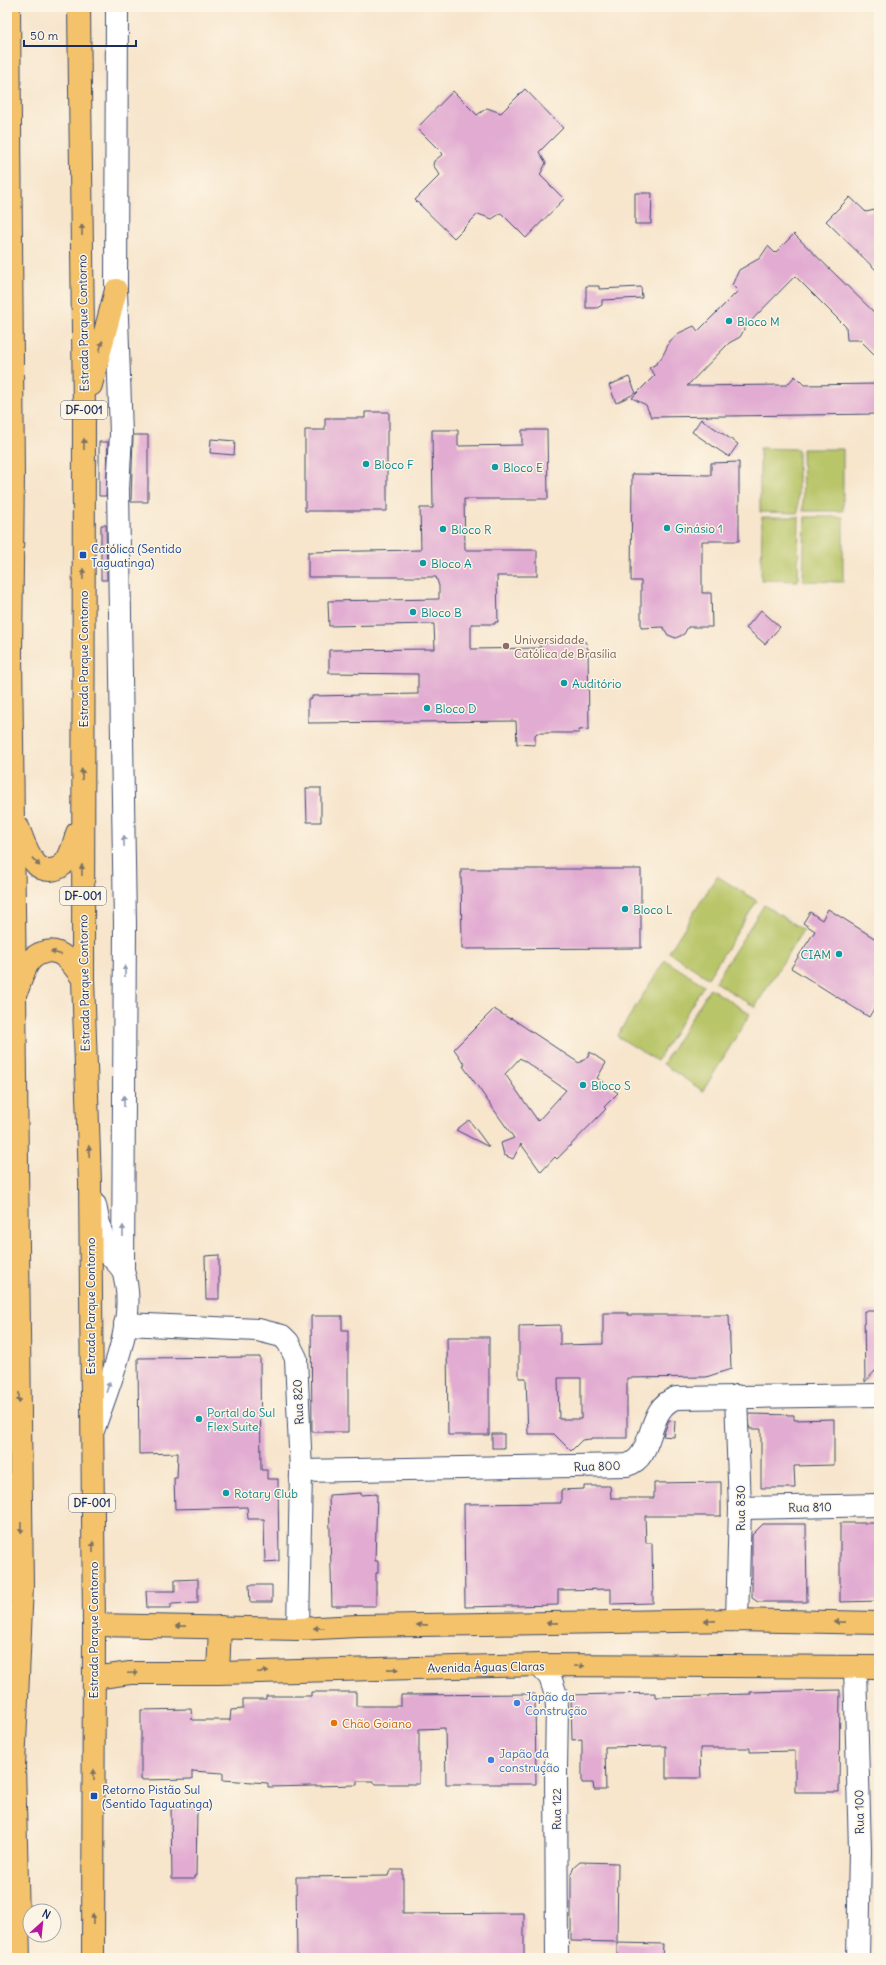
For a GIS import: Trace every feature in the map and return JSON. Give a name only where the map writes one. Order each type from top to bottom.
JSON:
[{"type":"main road","points":[[9,7],[11,654],[16,994],[12,1227],[22,1586],[12,1655],[19,1958]]},
{"type":"main road","name":"Estrada Parque Contorno","points":[[79,7],[84,411],[82,813],[83,980],[90,1182],[91,1437],[94,1625],[93,1958]]},
{"type":"main road","points":[[84,411],[116,290]]},
{"type":"main road","points":[[13,815],[28,853],[37,866],[46,870],[56,870],[63,866],[71,853],[82,813]]},
{"type":"main road","points":[[16,994],[26,966],[36,955],[45,951],[55,951],[65,956],[83,980]]},
{"type":"main road","points":[[94,1625],[298,1629],[358,1626],[737,1620],[879,1623]]},
{"type":"main road","points":[[218,1673],[220,1627]]},
{"type":"main road","name":"Avenida Águas Claras","points":[[94,1678],[130,1673],[218,1673],[538,1666],[879,1667]]},
{"type":"street","points":[[91,1437],[117,1358],[125,1324],[127,1296],[123,1270],[125,924],[118,489],[121,434],[116,290],[116,7]]},
{"type":"street","points":[[90,1182],[102,1236],[109,1253],[123,1270]]},
{"type":"street","name":"Rua 820","points":[[125,1324],[258,1330],[282,1336],[288,1342],[296,1358],[301,1471],[298,1629]]},
{"type":"street","name":"Rua 800","points":[[301,1471],[627,1465],[636,1461],[640,1457],[659,1410],[669,1400],[676,1398],[879,1395]]},
{"type":"street","name":"Rua 830","points":[[736,1396],[740,1508],[737,1620]]},
{"type":"street","name":"Rua 810","points":[[740,1508],[879,1506]]},
{"type":"street","name":"Rua 122","points":[[538,1666],[550,1677],[556,1695],[557,1707],[557,1958]]},
{"type":"street","name":"Rua 100","points":[[856,1667],[860,1850],[858,1958]]},
{"type":"green space","points":[[760,448],[798,449],[798,513],[760,512]]},
{"type":"green space","points":[[802,449],[843,449],[843,511],[803,511]]},
{"type":"green space","points":[[762,517],[799,517],[798,581],[761,580]]},
{"type":"green space","points":[[805,517],[843,517],[843,582],[803,581]]},
{"type":"green space","points":[[717,876],[757,901],[708,978],[669,952]]},
{"type":"green space","points":[[764,905],[803,930],[755,1007],[715,982]]},
{"type":"green space","points":[[665,960],[704,985],[657,1061],[617,1036]]},
{"type":"green space","points":[[710,988],[750,1014],[703,1091],[663,1064]]},
{"type":"building","points":[[525,89],[563,128],[539,152],[546,163],[540,175],[564,199],[526,238],[501,213],[492,219],[478,214],[454,238],[415,200],[440,175],[433,165],[434,161],[443,154],[417,128],[453,91],[477,115],[487,108],[501,113]]},
{"type":"building","points":[[635,193],[652,193],[651,224],[635,224]]},
{"type":"building","points":[[850,197],[866,212],[879,209],[879,273],[826,221]]},
{"type":"building","name":"Bloco M","points":[[794,234],[879,317],[879,359],[860,340],[847,340],[846,327],[795,276],[746,326],[740,337],[729,343],[687,386],[787,385],[795,376],[804,385],[879,384],[879,414],[651,417],[646,405],[632,398],[655,375],[649,368],[656,364],[662,357],[670,341],[679,333],[694,326],[698,331],[738,291],[732,285],[739,270],[760,258],[768,246],[775,253]]},
{"type":"building","points":[[586,286],[599,286],[599,289],[641,287],[642,298],[602,300],[602,305],[597,308],[586,308]]},
{"type":"building","points":[[629,377],[636,393],[616,403],[609,385]]},
{"type":"building","name":"Bloco F","points":[[365,412],[389,412],[389,431],[387,431],[387,511],[305,511],[305,430],[325,430],[325,418],[365,418]]},
{"type":"building","points":[[701,419],[738,444],[729,457],[692,432]]},
{"type":"building","points":[[432,430],[458,430],[458,446],[522,445],[522,430],[547,430],[548,499],[464,499],[465,550],[537,550],[537,576],[497,576],[498,622],[495,622],[495,624],[471,624],[471,649],[540,648],[540,643],[586,642],[588,648],[589,729],[579,730],[579,733],[537,733],[535,735],[535,745],[517,744],[516,721],[308,723],[308,699],[312,699],[312,696],[418,694],[418,674],[329,673],[329,650],[435,649],[434,624],[329,626],[328,601],[439,599],[439,586],[436,577],[308,577],[308,552],[421,550],[420,508],[433,508]]},
{"type":"building","points":[[133,435],[148,435],[148,502],[131,502]]},
{"type":"building","points":[[211,439],[235,441],[234,455],[210,453]]},
{"type":"building","points":[[99,442],[108,442],[106,496],[99,496]]},
{"type":"building","points":[[739,462],[739,541],[702,541],[702,593],[711,593],[712,627],[688,627],[684,634],[676,638],[668,635],[663,627],[641,628],[641,581],[631,581],[632,474],[711,475],[711,463]]},
{"type":"building","points":[[101,525],[106,525],[107,580],[101,580]]},
{"type":"building","points":[[761,610],[780,627],[765,644],[746,628]]},
{"type":"building","points":[[306,788],[321,788],[321,822],[307,822]]},
{"type":"building","name":"Bloco L","points":[[461,869],[641,869],[641,948],[462,949]]},
{"type":"building","name":"CIAM","points":[[828,909],[879,941],[879,1000],[869,1017],[791,968],[815,931],[803,923],[810,912],[822,920]]},
{"type":"building","name":"Bloco S","points":[[494,1009],[510,1019],[511,1018],[579,1063],[588,1057],[590,1052],[606,1063],[597,1078],[618,1093],[604,1107],[606,1109],[557,1159],[555,1157],[541,1172],[521,1144],[513,1159],[504,1155],[501,1143],[514,1138],[463,1066],[465,1065],[454,1049]],"holes":[[[520,1058],[566,1090],[538,1121],[505,1074]]]},
{"type":"building","points":[[469,1120],[489,1147],[456,1130]]},
{"type":"building","points":[[219,1255],[219,1299],[206,1299],[205,1256]]},
{"type":"building","points":[[864,1311],[879,1311],[879,1371],[875,1371],[865,1382]]},
{"type":"building","points":[[603,1313],[628,1313],[628,1315],[729,1315],[731,1369],[706,1377],[627,1378],[627,1438],[591,1438],[582,1440],[571,1451],[554,1434],[528,1434],[526,1378],[519,1378],[519,1326],[560,1325],[560,1345],[603,1344]],"holes":[[[558,1378],[581,1378],[581,1419],[559,1419]]]},
{"type":"building","points":[[311,1316],[342,1316],[342,1330],[348,1330],[348,1432],[312,1432]]},
{"type":"building","points":[[447,1337],[489,1337],[489,1435],[448,1435]]},
{"type":"building","name":"Portal do Sul Flex Suite","points":[[260,1357],[261,1470],[267,1470],[267,1479],[278,1479],[279,1561],[265,1562],[264,1519],[248,1519],[247,1507],[175,1509],[174,1478],[177,1478],[178,1453],[139,1454],[138,1358]]},
{"type":"building","points":[[749,1414],[794,1415],[794,1420],[834,1419],[834,1465],[794,1466],[795,1488],[761,1488],[761,1429],[750,1429]]},
{"type":"building","points":[[669,1420],[675,1421],[674,1437],[663,1436]]},
{"type":"building","points":[[492,1434],[504,1434],[504,1448],[492,1448]]},
{"type":"building","points":[[721,1482],[721,1516],[645,1516],[646,1543],[652,1543],[653,1603],[611,1604],[611,1589],[558,1590],[558,1605],[465,1607],[464,1504],[561,1503],[561,1490],[584,1489],[584,1486],[610,1486],[611,1498],[654,1498],[654,1483]]},
{"type":"building","points":[[361,1493],[361,1495],[377,1494],[375,1561],[378,1561],[378,1573],[376,1573],[376,1606],[332,1606],[329,1495]]},
{"type":"building","points":[[840,1523],[879,1523],[879,1601],[840,1602]]},
{"type":"building","points":[[763,1524],[806,1524],[807,1602],[758,1602],[752,1598],[752,1535]]},
{"type":"building","points":[[198,1579],[198,1603],[171,1604],[171,1608],[147,1608],[146,1591],[175,1591],[175,1580]]},
{"type":"building","points":[[249,1585],[272,1585],[272,1602],[250,1602]]},
{"type":"building","points":[[840,1690],[839,1792],[795,1792],[795,1751],[750,1752],[750,1748],[700,1748],[701,1778],[666,1778],[666,1746],[605,1747],[606,1790],[594,1790],[593,1783],[582,1783],[582,1739],[572,1740],[571,1695],[655,1693],[655,1697],[709,1696],[751,1694],[750,1692]]},
{"type":"building","points":[[311,1692],[356,1692],[356,1706],[401,1706],[401,1695],[535,1694],[536,1784],[446,1784],[445,1728],[419,1729],[419,1784],[376,1784],[373,1781],[357,1781],[357,1785],[268,1787],[268,1783],[223,1780],[223,1773],[192,1771],[192,1779],[141,1780],[141,1710],[191,1709],[192,1720],[230,1720],[231,1710],[243,1709],[243,1699],[266,1699],[266,1696],[311,1696]]},
{"type":"building","points":[[171,1807],[197,1807],[196,1876],[194,1876],[194,1879],[172,1879]]},
{"type":"building","points":[[580,1862],[618,1863],[617,1942],[571,1941],[571,1875],[573,1868]]},
{"type":"building","points":[[391,1870],[403,1870],[403,1914],[524,1913],[524,1958],[297,1958],[296,1877],[389,1876]]},
{"type":"building","points":[[617,1943],[663,1944],[662,1958],[617,1958]]},
{"type":"place","name":"Bloco M","points":[[729,321]]},
{"type":"place","name":"Bloco F","points":[[366,464]]},
{"type":"place","name":"Bloco E","points":[[495,467]]},
{"type":"place","name":"Ginásio 1","points":[[667,528]]},
{"type":"place","name":"Bloco R","points":[[443,529]]},
{"type":"place","name":"Católica (Sentido Taguatinga)","points":[[83,555]]},
{"type":"place","name":"Bloco A","points":[[423,563]]},
{"type":"place","name":"Bloco B","points":[[413,612]]},
{"type":"place","name":"Universidade Católica de Brasília","points":[[506,646]]},
{"type":"place","name":"Auditório","points":[[564,683]]},
{"type":"place","name":"Bloco D","points":[[427,708]]},
{"type":"place","name":"Bloco L","points":[[625,909]]},
{"type":"place","name":"CIAM","points":[[839,954]]},
{"type":"place","name":"Bloco S","points":[[583,1085]]},
{"type":"place","name":"Portal do Sul Flex Suite","points":[[199,1419]]},
{"type":"place","name":"Rotary Club","points":[[226,1493]]},
{"type":"place","name":"Japão da Construção","points":[[517,1703]]},
{"type":"place","name":"Chão Goiano","points":[[334,1723]]},
{"type":"place","name":"Japão da construção","points":[[491,1760]]},
{"type":"place","name":"Retorno Pistão Sul (Sentido Taguatinga)","points":[[94,1796]]}]
